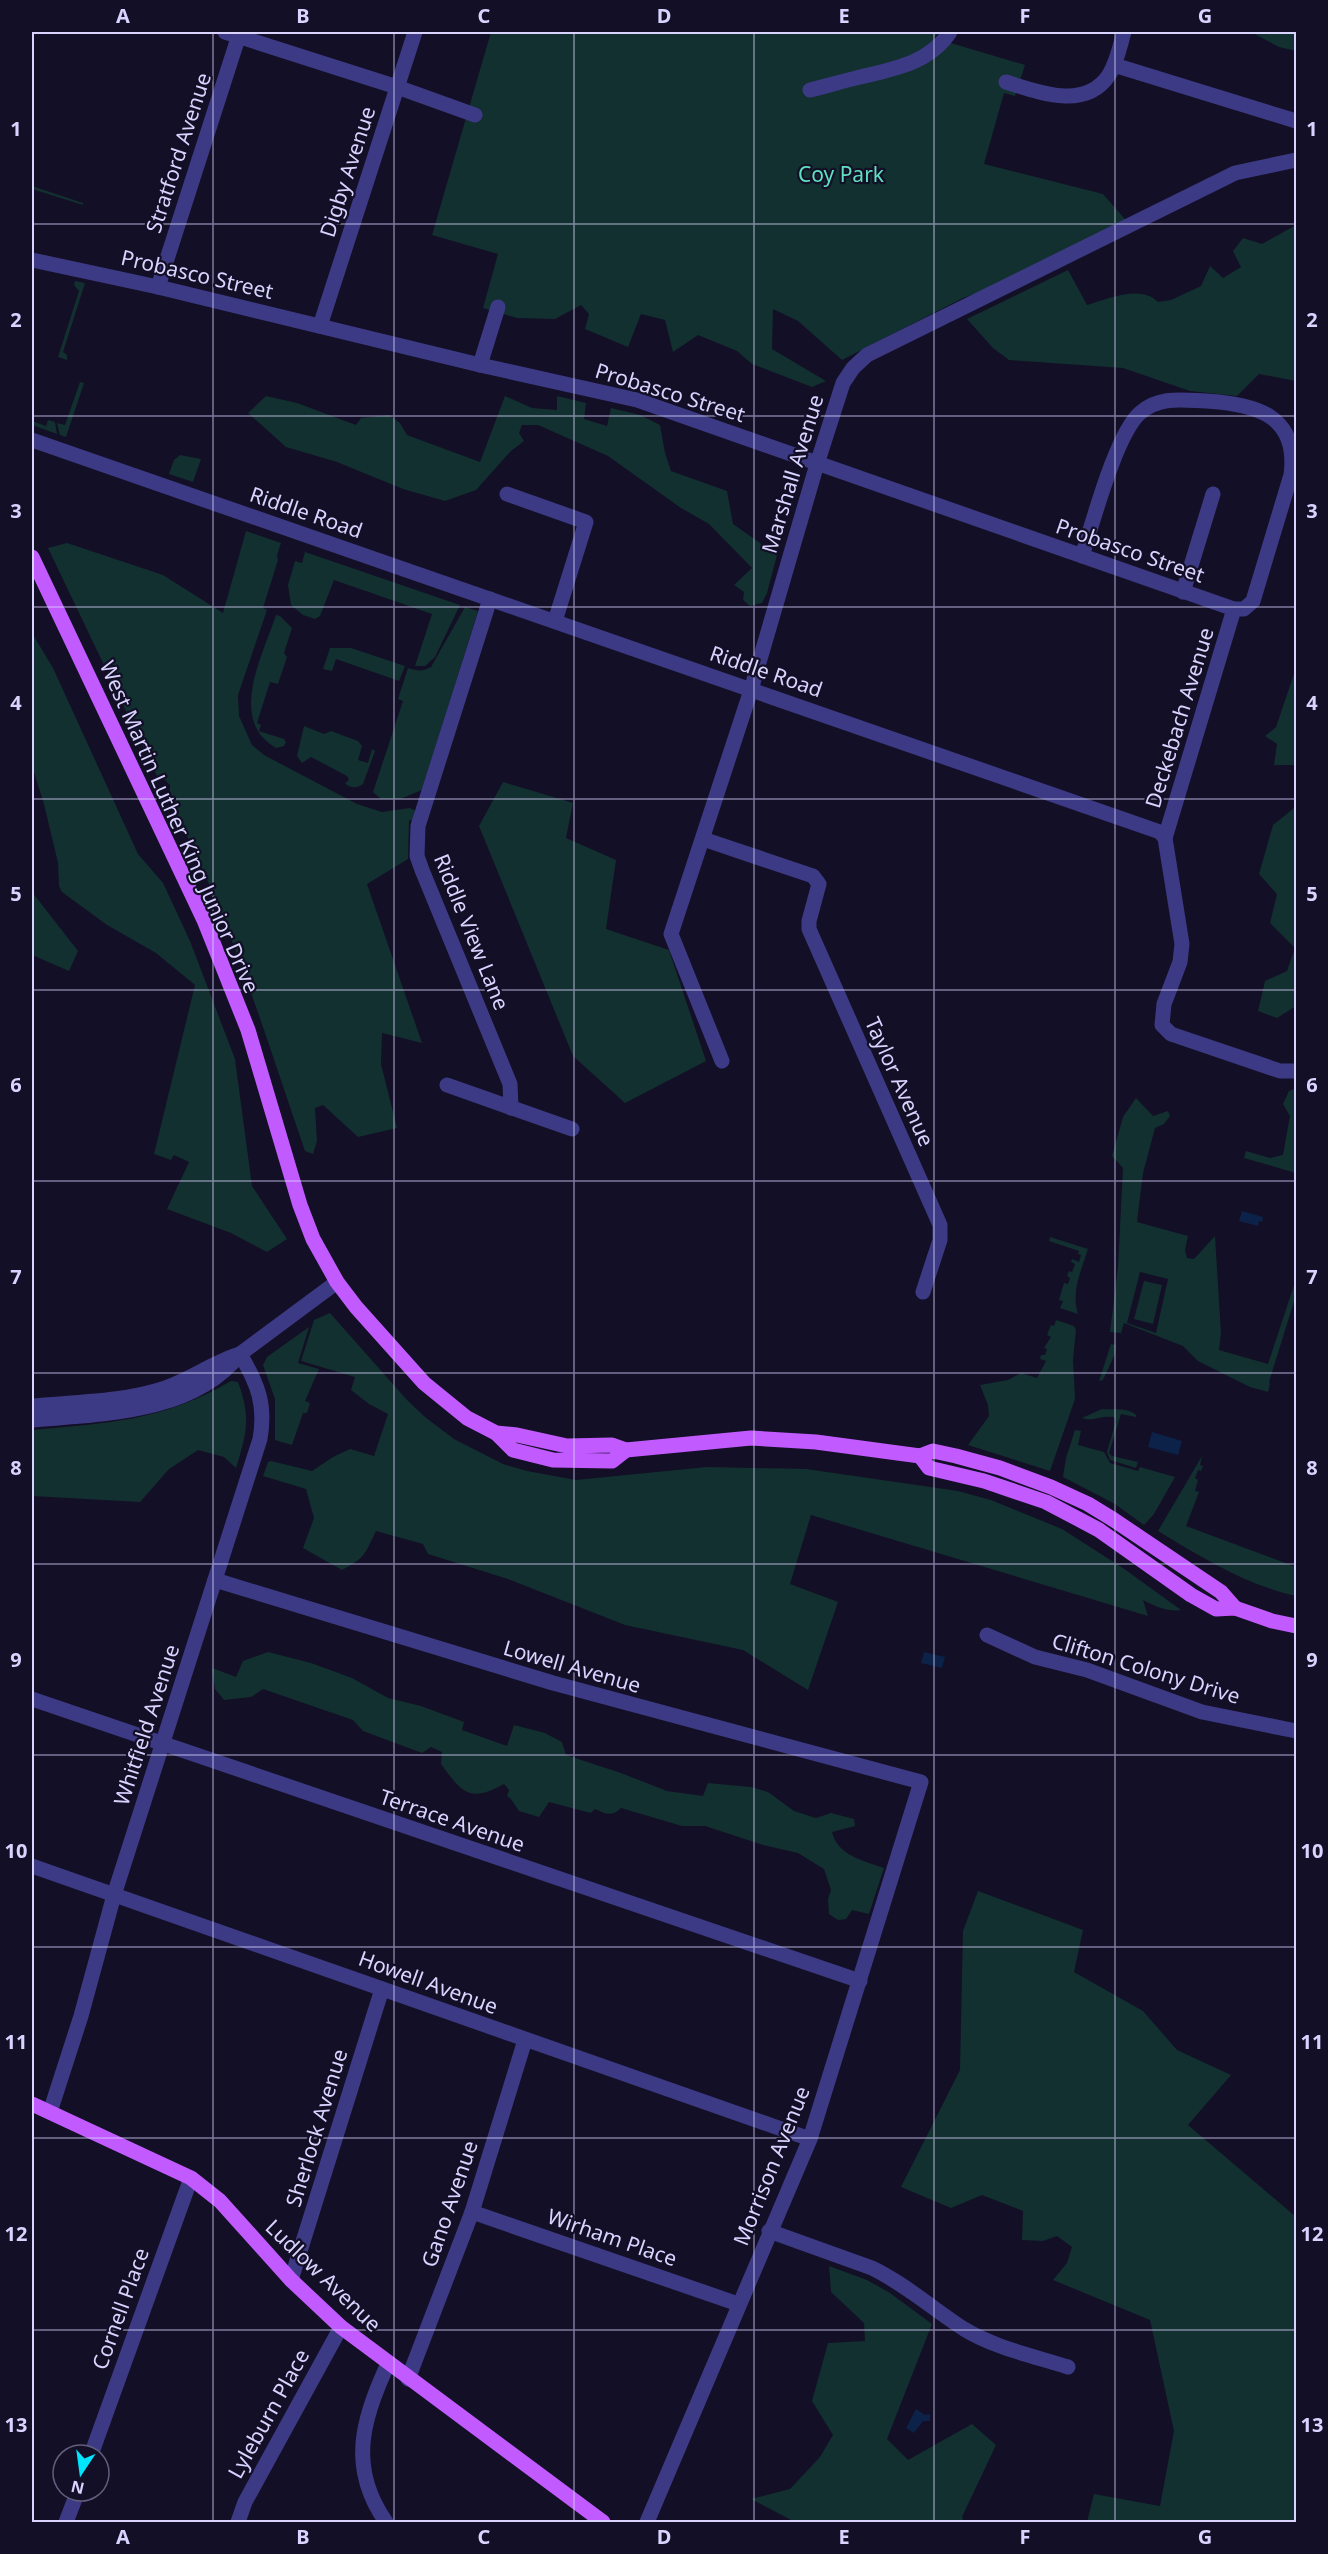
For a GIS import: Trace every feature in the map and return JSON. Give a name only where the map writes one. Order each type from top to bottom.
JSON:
[{"type":"main road","name":"West Martin Luther King Junior Drive","points":[[32,557],[204,920],[248,1030],[300,1205],[313,1239],[338,1282],[356,1307],[436,1395],[467,1418],[496,1433],[513,1450],[553,1460],[612,1461],[626,1450],[751,1438],[816,1442],[920,1456],[929,1468],[984,1481],[1046,1502],[1105,1533],[1191,1595],[1216,1609],[1235,1608],[1272,1621],[1296,1626]]},
{"type":"main road","name":"Ludlow Avenue","points":[[32,2104],[191,2178],[220,2201],[291,2280],[341,2327],[603,2523]]},
{"type":"street","name":"Digby Avenue","points":[[320,326],[415,32]]},
{"type":"street","points":[[810,90],[890,71],[921,59],[939,47],[950,32]]},
{"type":"street","points":[[1006,82],[1041,93],[1070,96],[1081,94],[1102,83],[1114,65],[1124,32]]},
{"type":"street","points":[[234,33],[475,115]]},
{"type":"street","name":"Stratford Avenue","points":[[158,287],[234,33]]},
{"type":"street","points":[[1114,65],[1296,121]]},
{"type":"street","name":"Marshall Avenue","points":[[722,1061],[670,934],[751,690],[843,383],[853,368],[867,355],[1235,173],[1296,160]]},
{"type":"street","name":"Probasco Street","points":[[32,260],[158,287],[480,365],[637,400],[1234,609]]},
{"type":"street","points":[[480,365],[498,307]]},
{"type":"street","points":[[1082,556],[1123,435],[1140,413],[1160,401],[1173,399],[1238,403],[1263,412],[1272,418],[1286,434],[1292,454],[1291,475],[1260,576],[1249,605],[1244,609],[1234,609]]},
{"type":"street","name":"Riddle Road","points":[[32,440],[1160,831],[1166,838]]},
{"type":"street","points":[[507,494],[586,522],[555,621]]},
{"type":"street","points":[[1183,592],[1213,494]]},
{"type":"street","name":"Riddle View Lane","points":[[490,599],[420,817],[416,841],[422,870],[510,1084],[511,1108]]},
{"type":"street","name":"Deckebach Avenue","points":[[1166,838],[1234,609]]},
{"type":"street","points":[[1166,838],[1182,953],[1164,1004],[1162,1025],[1171,1034],[1274,1069],[1287,1072],[1296,1071]]},
{"type":"street","name":"Taylor Avenue","points":[[703,839],[813,876],[819,884],[808,921],[809,929],[940,1225],[940,1240],[923,1292]]},
{"type":"street","points":[[447,1085],[572,1129]]},
{"type":"street","points":[[32,1420],[131,1410],[186,1394],[229,1368],[240,1354],[338,1282]]},
{"type":"street","points":[[32,1406],[113,1398],[164,1388],[206,1370],[223,1359],[240,1354]]},
{"type":"street","name":"Whitfield Avenue","points":[[50,2112],[81,2016],[114,1896],[262,1426],[263,1411],[258,1390],[240,1354]]},
{"type":"street","name":"Lowell Avenue","points":[[215,1580],[553,1683],[921,1782]]},
{"type":"street","name":"Clifton Colony Drive","points":[[987,1635],[1035,1657],[1087,1670],[1202,1712],[1296,1731]]},
{"type":"street","name":"Terrace Avenue","points":[[32,1700],[860,1981]]},
{"type":"street","name":"Morrison Avenue","points":[[646,2523],[810,2139],[921,1782]]},
{"type":"street","name":"Howell Avenue","points":[[32,1866],[810,2139]]},
{"type":"street","name":"Sherlock Avenue","points":[[291,2280],[382,1989]]},
{"type":"street","name":"Gano Avenue","points":[[408,2379],[472,2212],[525,2040]]},
{"type":"street","name":"Cornell Place","points":[[95,2443],[191,2178]]},
{"type":"street","name":"Wirham Place","points":[[472,2212],[738,2304]]},
{"type":"street","points":[[769,2231],[887,2275],[980,2337],[1068,2367]]},
{"type":"street","name":"Lyleburn Place","points":[[238,2523],[245,2502],[341,2327]]},
{"type":"street","points":[[386,2523],[366,2484],[362,2453],[368,2411],[374,2392],[388,2364]]},
{"type":"street","points":[[66,2523],[74,2503]]},
{"type":"green space","name":"Coy Park","points":[[491,32],[939,32],[934,38],[1025,65],[1015,96],[1004,93],[984,164],[1103,194],[1130,225],[1037,271],[963,298],[842,360],[798,321],[773,309],[772,349],[826,381],[812,387],[752,364],[737,351],[698,335],[673,352],[665,320],[641,314],[628,347],[585,329],[589,314],[581,305],[555,319],[517,318],[483,308],[498,254],[432,235]]},
{"type":"green space","points":[[1251,32],[1296,32],[1296,51],[1279,47]]},
{"type":"green space","points":[[32,186],[83,203],[83,205],[32,189]]},
{"type":"green space","points":[[1296,225],[1296,381],[1259,374],[1237,396],[1190,391],[1123,368],[1009,360],[993,348],[967,319],[1068,270],[1087,305],[1133,293],[1143,294],[1158,302],[1171,300],[1201,286],[1210,266],[1223,278],[1241,267],[1233,251],[1243,238],[1262,244]]},
{"type":"green space","points":[[75,281],[85,283],[63,352],[67,355],[67,360],[58,357],[79,291],[74,285]]},
{"type":"green space","points":[[80,382],[84,383],[66,437],[60,435],[57,423],[65,425]]},
{"type":"green space","points":[[266,396],[297,403],[356,425],[361,418],[389,415],[400,423],[407,435],[480,462],[505,396],[532,408],[557,410],[557,396],[586,403],[584,419],[607,426],[611,408],[640,415],[660,425],[671,471],[727,491],[733,524],[777,555],[767,593],[762,603],[750,606],[743,600],[744,592],[734,585],[752,568],[709,524],[681,508],[608,456],[538,425],[522,425],[519,433],[524,441],[511,451],[476,490],[445,501],[403,489],[337,462],[286,447],[248,413]]},
{"type":"green space","points":[[48,420],[55,422],[57,434],[32,425],[32,421],[46,426]]},
{"type":"green space","points":[[180,455],[201,459],[193,482],[169,474],[174,460]]},
{"type":"green space","points":[[246,531],[281,543],[263,608],[267,610],[238,695],[239,716],[252,745],[264,755],[357,804],[382,812],[410,808],[416,811],[413,821],[409,820],[408,859],[367,884],[422,1043],[382,1033],[381,1064],[397,1128],[358,1137],[323,1105],[315,1108],[317,1141],[313,1154],[305,1151],[227,928],[169,800],[170,785],[164,779],[158,778],[48,548],[67,543],[163,575],[223,613]]},
{"type":"green space","points":[[305,552],[460,605],[435,657],[425,666],[415,666],[432,614],[334,580],[320,616],[315,619],[303,615],[291,605],[288,585],[295,561],[302,563]]},
{"type":"green space","points":[[465,607],[478,611],[422,790],[400,799],[381,799],[373,792],[403,701],[398,699],[408,668],[425,670],[431,667]]},
{"type":"green space","points":[[276,615],[292,628],[284,653],[287,657],[278,684],[270,682],[257,723],[261,725],[259,731],[284,739],[286,742],[284,746],[276,748],[261,736],[254,721],[251,704],[257,667]]},
{"type":"green space","points":[[32,633],[53,668],[138,854],[163,883],[190,941],[235,1059],[252,1186],[287,1239],[267,1252],[231,1233],[167,1209],[189,1162],[174,1155],[171,1160],[154,1154],[195,985],[156,953],[107,925],[62,892],[59,886],[58,863],[32,766]]},
{"type":"green space","points":[[330,648],[351,648],[405,666],[399,681],[336,659],[332,671],[323,669]]},
{"type":"green space","points":[[1296,668],[1296,765],[1274,765],[1277,744],[1265,736],[1276,727]]},
{"type":"green space","points":[[304,726],[324,734],[331,731],[358,741],[362,746],[358,760],[368,763],[372,749],[375,751],[363,784],[356,787],[349,786],[345,783],[349,780],[347,776],[311,757],[302,763],[297,756]]},
{"type":"green space","points":[[503,782],[573,803],[566,838],[616,860],[606,929],[669,950],[706,1061],[625,1103],[573,1056],[479,826]]},
{"type":"green space","points":[[1296,803],[1296,1006],[1277,1018],[1258,1011],[1265,981],[1287,971],[1295,948],[1270,923],[1277,894],[1259,874],[1273,825],[1294,808]]},
{"type":"green space","points":[[32,892],[78,951],[69,971],[32,955]]},
{"type":"green space","points":[[1296,1088],[1296,1173],[1244,1158],[1246,1151],[1270,1158],[1283,1155],[1290,1116],[1283,1104],[1289,1091]]},
{"type":"green space","points":[[1136,1098],[1153,1116],[1168,1111],[1170,1116],[1164,1124],[1155,1128],[1143,1173],[1137,1222],[1188,1236],[1185,1250],[1187,1258],[1194,1259],[1215,1236],[1221,1333],[1219,1350],[1268,1364],[1296,1279],[1296,1295],[1269,1382],[1268,1392],[1250,1387],[1198,1361],[1183,1346],[1124,1323],[1121,1333],[1110,1332],[1118,1267],[1123,1168],[1112,1156],[1123,1117]],"holes":[[[1140,1272],[1168,1279],[1156,1333],[1127,1323]]]},
{"type":"green space","points":[[1050,1237],[1088,1249],[1076,1289],[1078,1314],[1060,1308],[1063,1301],[1059,1300],[1064,1283],[1068,1284],[1069,1271],[1072,1272],[1075,1264],[1071,1262],[1072,1259],[1079,1262],[1081,1255],[1078,1254],[1079,1251],[1049,1241]]},
{"type":"green space","points":[[1144,1281],[1162,1285],[1153,1324],[1134,1319]]},
{"type":"green space","points":[[330,1313],[407,1400],[425,1417],[454,1439],[503,1464],[576,1480],[707,1467],[806,1469],[958,1491],[991,1500],[1062,1529],[1123,1568],[1181,1610],[1166,1609],[1143,1600],[1148,1616],[811,1515],[790,1584],[838,1602],[808,1690],[743,1650],[625,1625],[508,1579],[428,1554],[423,1544],[376,1531],[364,1555],[342,1570],[303,1548],[314,1518],[306,1489],[263,1476],[268,1462],[271,1461],[312,1471],[350,1449],[374,1456],[388,1414],[369,1404],[351,1390],[355,1377],[301,1361],[314,1320]]},
{"type":"green space","points":[[1056,1320],[1074,1326],[1076,1330],[1073,1360],[1075,1399],[1050,1471],[968,1445],[989,1416],[988,1405],[980,1385],[1008,1380],[1021,1373],[1037,1378],[1046,1361],[1040,1359],[1041,1355],[1045,1355],[1047,1349],[1044,1348],[1051,1337],[1047,1335]]},
{"type":"green space","points":[[309,1327],[298,1363],[319,1369],[305,1401],[310,1403],[307,1413],[303,1413],[292,1445],[275,1440],[275,1399],[263,1365],[267,1357]]},
{"type":"green space","points":[[1111,1344],[1116,1345],[1115,1354],[1103,1380],[1099,1381]]},
{"type":"green space","points":[[231,1381],[238,1382],[246,1415],[245,1435],[236,1468],[224,1457],[198,1450],[169,1469],[140,1502],[32,1496],[32,1430],[134,1418],[182,1405]]},
{"type":"green space","points":[[1102,1409],[1125,1410],[1136,1415],[1136,1417],[1121,1414],[1109,1453],[1112,1456],[1138,1462],[1136,1468],[1110,1460],[1107,1452],[1116,1421],[1114,1417],[1082,1418]]},
{"type":"green space","points":[[1075,1430],[1081,1431],[1078,1445],[1104,1452],[1110,1463],[1138,1471],[1140,1467],[1175,1477],[1154,1514],[1144,1525],[1115,1504],[1063,1477]]},
{"type":"green space","points":[[1202,1456],[1200,1465],[1203,1466],[1201,1471],[1198,1470],[1195,1478],[1198,1480],[1195,1491],[1199,1492],[1186,1526],[1296,1567],[1296,1596],[1259,1585],[1242,1577],[1207,1560],[1158,1531]]},
{"type":"green space","points":[[268,1652],[311,1663],[352,1678],[388,1698],[421,1706],[464,1722],[462,1730],[507,1746],[514,1725],[545,1733],[562,1742],[566,1755],[667,1791],[703,1796],[708,1783],[751,1787],[768,1792],[794,1811],[816,1818],[831,1813],[854,1819],[855,1826],[832,1832],[835,1840],[845,1852],[884,1868],[869,1914],[852,1910],[846,1919],[838,1920],[829,1914],[828,1899],[831,1890],[824,1869],[798,1853],[763,1845],[705,1826],[682,1826],[621,1808],[612,1814],[595,1809],[591,1813],[549,1802],[539,1817],[519,1811],[507,1796],[509,1790],[504,1784],[475,1794],[461,1788],[441,1764],[442,1752],[431,1747],[422,1753],[363,1731],[353,1720],[263,1689],[251,1697],[224,1700],[215,1689],[212,1668],[236,1677],[243,1661]]},
{"type":"green space","points":[[978,1891],[1083,1930],[1074,1972],[1143,2011],[1177,2050],[1231,2075],[1188,2125],[1296,2217],[1296,2522],[1087,2522],[1094,2494],[1160,2506],[1174,2431],[1150,2320],[1053,2280],[1067,2263],[1072,2247],[1057,2236],[1043,2241],[1022,2240],[1023,2211],[982,2195],[951,2208],[901,2187],[960,2070],[963,1931]]},
{"type":"green space","points":[[829,2266],[867,2280],[890,2293],[932,2324],[887,2439],[908,2460],[972,2424],[996,2445],[962,2517],[964,2522],[795,2522],[751,2499],[790,2489],[820,2457],[833,2435],[812,2401],[828,2343],[865,2341],[864,2323],[831,2292]]},
{"type":"water","points":[[1242,1211],[1263,1217],[1262,1222],[1259,1221],[1258,1226],[1239,1221]]},
{"type":"water","points":[[1152,1432],[1182,1441],[1178,1455],[1148,1447]]},
{"type":"water","points":[[924,1652],[945,1657],[942,1668],[921,1663]]},
{"type":"water","points":[[916,2409],[925,2415],[930,2414],[930,2421],[923,2421],[914,2433],[906,2428]]}]
